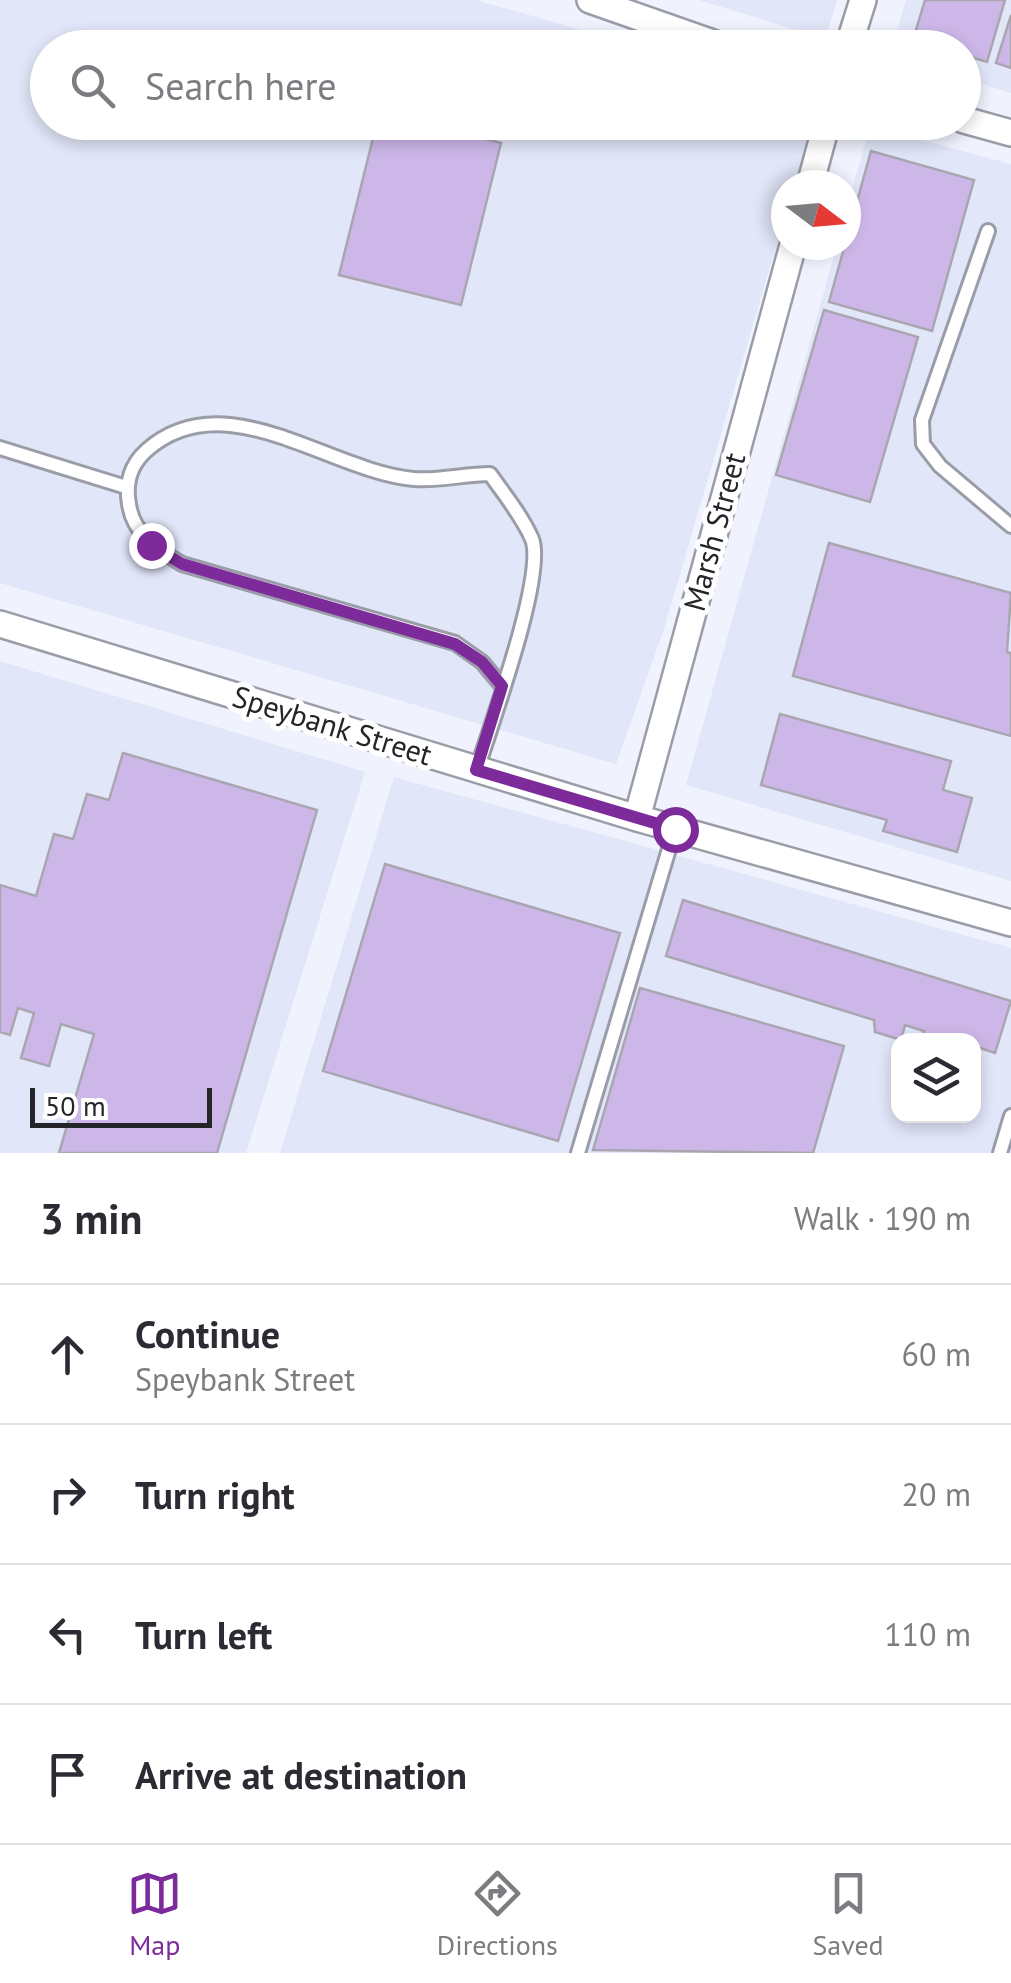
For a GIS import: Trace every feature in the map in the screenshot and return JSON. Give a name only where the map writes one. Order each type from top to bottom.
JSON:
[{"type":"street","points":[[590,0],[676,30]]},
{"type":"street","points":[[853,30],[862,0]]},
{"type":"street","points":[[981,125],[1011,133]]},
{"type":"street","points":[[814,170],[822,140]]},
{"type":"street","name":"Marsh Street","points":[[637,818],[789,260]]},
{"type":"street","name":"Speybank Street","points":[[0,624],[637,818],[1011,922]]},
{"type":"lane","points":[[988,231],[922,420],[924,444],[940,466],[1011,526]]},
{"type":"lane","points":[[476,770],[502,686],[532,584],[534,542],[490,474],[414,479],[229,422],[196,425],[161,438],[138,458],[126,487],[131,517],[151,545],[182,564],[455,644],[482,662],[502,686]]},
{"type":"lane","points":[[0,448],[126,487]]},
{"type":"lane","points":[[578,1153],[675,829]]},
{"type":"lane","points":[[1000,1153],[1011,1116]]},
{"type":"shaded area","points":[[0,0],[476,0],[581,30],[30,30],[30,140],[807,140],[798,170],[771,170],[772,260],[664,629],[616,764],[0,583]]},
{"type":"shaded area","points":[[699,0],[837,0],[828,30],[796,30]]},
{"type":"shaded area","points":[[906,0],[1011,0],[1011,93],[981,83],[981,30],[897,30]]},
{"type":"shaded area","points":[[866,140],[922,140],[1011,164],[1011,881],[686,785],[833,260],[861,260],[861,170],[858,170]]},
{"type":"shaded area","points":[[0,661],[365,772],[246,1153],[0,1153]]},
{"type":"shaded area","points":[[394,777],[1011,948],[1011,1153],[280,1153]]},
{"type":"building","points":[[925,0],[1005,0],[987,62],[981,60],[981,30],[916,30]]},
{"type":"building","points":[[1011,15],[1011,68],[996,63]]},
{"type":"building","points":[[373,140],[501,143],[461,305],[339,275]]},
{"type":"building","points":[[871,151],[974,180],[932,331],[829,302],[841,260],[861,260],[861,187]]},
{"type":"building","points":[[824,310],[918,337],[870,502],[776,475]]},
{"type":"building","points":[[829,543],[1011,593],[1007,652],[1011,653],[1011,736],[793,676]]},
{"type":"building","points":[[780,714],[951,761],[943,790],[972,798],[957,852],[883,831],[887,820],[761,785]]},
{"type":"building","points":[[123,753],[317,810],[217,1153],[59,1153],[94,1034],[61,1024],[49,1066],[21,1058],[34,1013],[18,1008],[10,1035],[0,1032],[0,885],[36,896],[54,834],[73,839],[87,794],[109,800]]},
{"type":"building","points":[[385,864],[620,933],[558,1141],[323,1071]]},
{"type":"building","points":[[683,900],[1011,1001],[995,1053],[981,1048],[981,1033],[923,1033],[905,1025],[903,1033],[891,1033],[891,1037],[875,1032],[874,1020],[666,956]]},
{"type":"building","points":[[640,988],[844,1046],[813,1153],[593,1150]]},
{"type":"route","points":[[151,545],[182,564],[455,644],[482,662],[502,686],[476,770],[675,829]]}]
